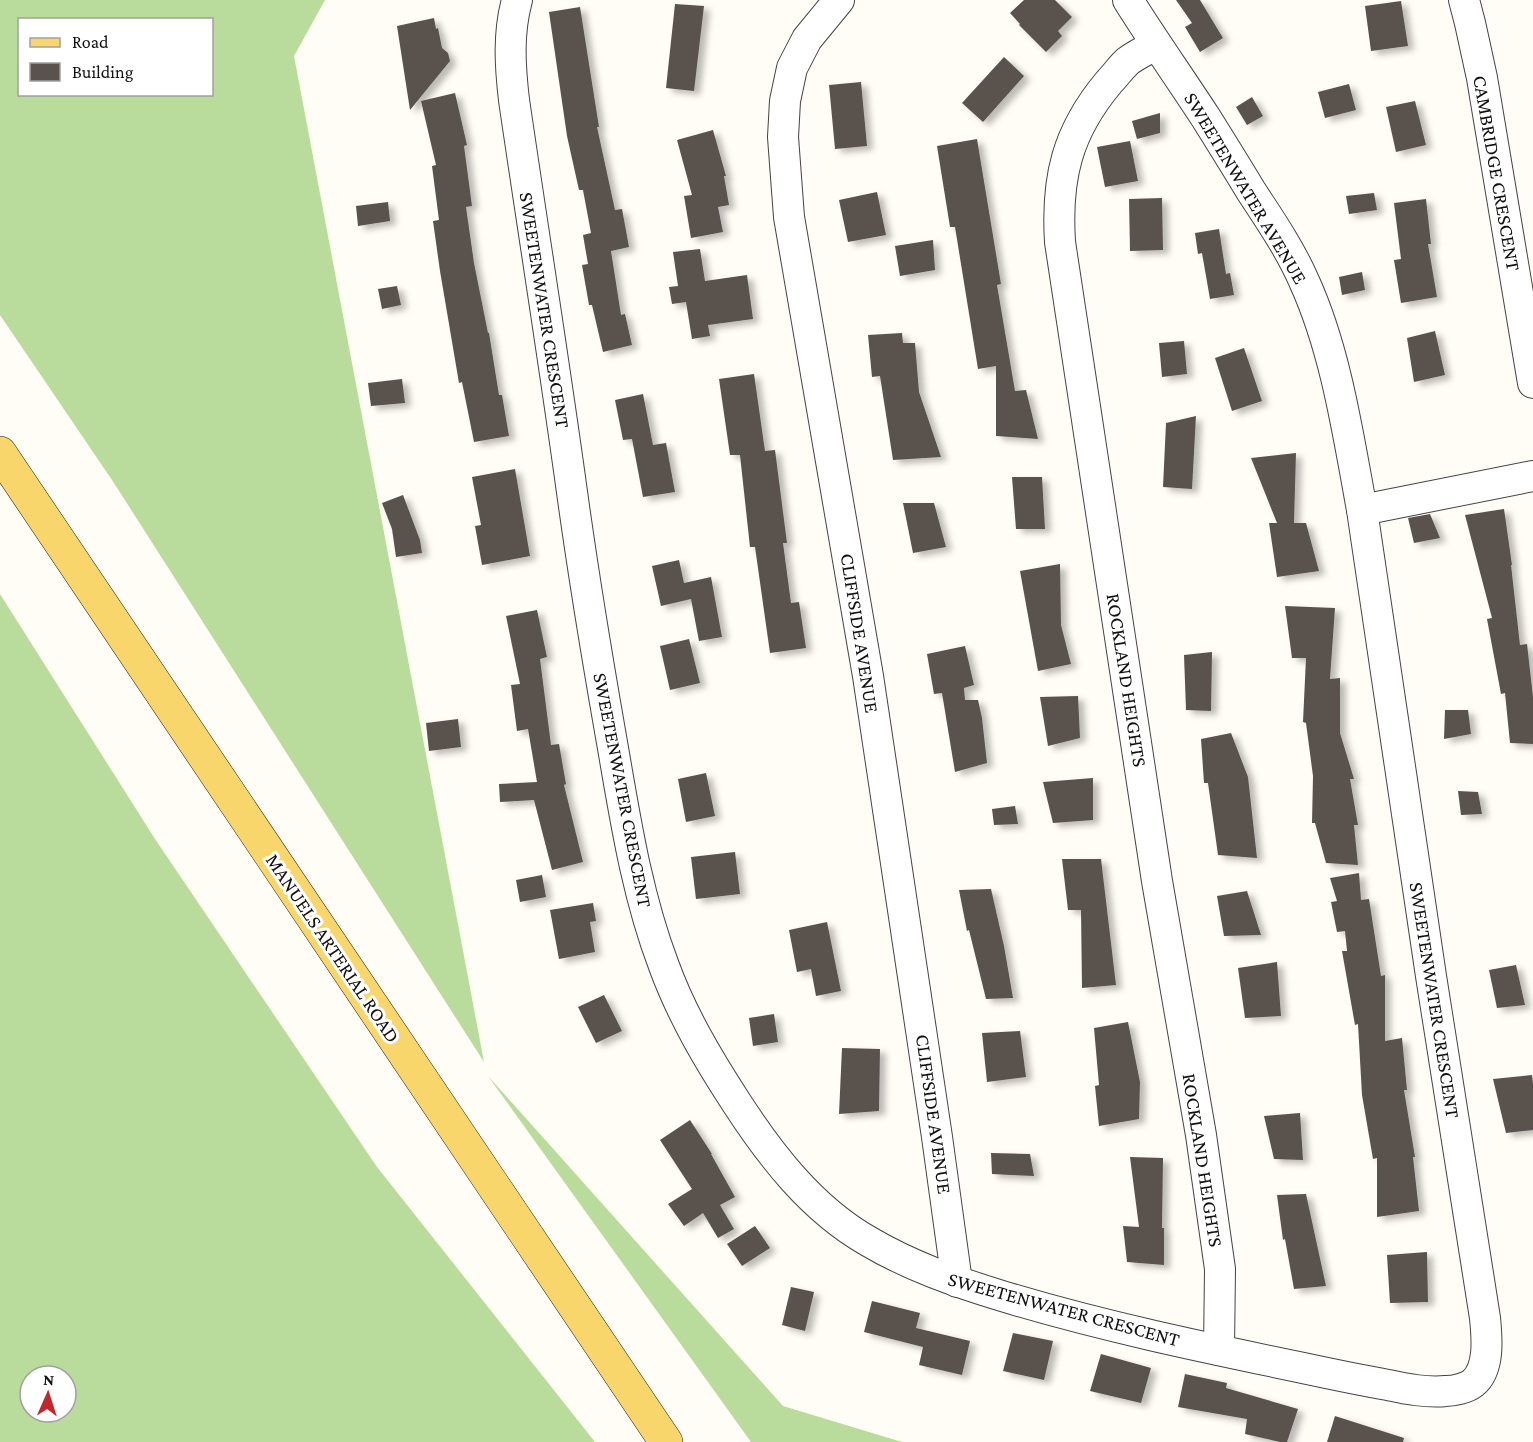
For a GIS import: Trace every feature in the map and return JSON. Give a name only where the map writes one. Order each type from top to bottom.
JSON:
[{"type":"main road","name":"MANUELS ARTERIAL ROAD","points":[[0,453],[666,1442]]},
{"type":"street","name":"SWEETENWATER CRESCENT","points":[[517,0],[510,40],[514,100],[586,592],[637,878],[661,959],[680,1006],[706,1056],[762,1140],[811,1198],[862,1238],[918,1267],[957,1282],[1004,1297],[1129,1330],[1412,1390],[1446,1391],[1472,1384],[1479,1377],[1487,1345],[1485,1318],[1431,976],[1376,601]]},
{"type":"street","name":"CLIFFSIDE AVENUE","points":[[839,0],[807,39],[792,68],[785,101],[783,137],[789,218],[866,666],[934,1113],[957,1282]]},
{"type":"street","name":"SWEETENWATER AVENUE","points":[[1128,0],[1290,252],[1317,312],[1329,351],[1348,435],[1376,601]]},
{"type":"street","name":"CAMBRIDGE CRESCENT","points":[[1464,0],[1482,78],[1533,383]]},
{"type":"street","name":"ROCKLAND HEIGHTS","points":[[1156,44],[1127,62],[1096,97],[1080,124],[1067,156],[1060,185],[1058,212],[1059,232],[1156,869],[1203,1146],[1220,1269],[1219,1350]]},
{"type":"street","points":[[1362,510],[1533,476]]},
{"type":"green space","points":[[0,0],[325,0],[294,56],[484,1062],[114,483],[0,315]]},
{"type":"green space","points":[[0,594],[155,839],[377,1167],[595,1442],[0,1442]]},
{"type":"green space","points":[[488,1076],[783,1406],[902,1442],[751,1442]]},
{"type":"building","points":[[1024,0],[1055,0],[1072,17],[1058,31],[1062,36],[1046,52],[1010,13]]},
{"type":"building","points":[[1176,0],[1200,0],[1223,38],[1200,52],[1185,27],[1192,23]]},
{"type":"building","points":[[1401,1],[1408,46],[1371,51],[1365,6]]},
{"type":"building","points":[[675,4],[704,6],[694,91],[666,88]]},
{"type":"building","points":[[580,7],[599,127],[597,127],[615,210],[622,209],[629,247],[611,251],[621,315],[625,314],[632,345],[603,352],[592,305],[589,305],[582,265],[588,264],[583,235],[591,233],[583,190],[579,190],[567,136],[549,12]]},
{"type":"building","points":[[434,18],[442,48],[448,53],[450,61],[410,110],[397,26]]},
{"type":"building","points":[[1004,57],[1024,76],[983,122],[962,103]]},
{"type":"building","points":[[861,82],[867,146],[835,149],[829,85]]},
{"type":"building","points":[[1349,84],[1356,110],[1325,118],[1318,92]]},
{"type":"building","points":[[455,93],[467,145],[464,146],[472,206],[466,207],[474,263],[509,436],[474,442],[462,382],[459,383],[440,271],[433,221],[439,220],[432,166],[436,165],[421,101]]},
{"type":"building","points":[[1252,97],[1263,116],[1247,125],[1236,107]]},
{"type":"building","points":[[1415,101],[1426,145],[1396,152],[1386,107]]},
{"type":"building","points":[[1160,113],[1160,133],[1137,139],[1132,121]]},
{"type":"building","points":[[713,130],[726,176],[724,176],[729,205],[718,207],[723,232],[691,238],[684,196],[692,195],[677,140]]},
{"type":"building","points":[[977,139],[1001,284],[997,285],[1015,391],[1026,390],[1038,439],[996,436],[996,366],[978,369],[955,227],[950,227],[937,146]]},
{"type":"building","points":[[1130,141],[1138,181],[1105,187],[1097,147]]},
{"type":"building","points":[[877,192],[886,235],[848,242],[839,200]]},
{"type":"building","points":[[1374,193],[1377,210],[1349,214],[1346,196]]},
{"type":"building","points":[[1162,198],[1163,250],[1130,251],[1129,199]]},
{"type":"building","points":[[1426,199],[1431,244],[1428,244],[1437,297],[1401,303],[1394,260],[1401,259],[1394,203]]},
{"type":"building","points":[[388,202],[390,221],[358,226],[356,206]]},
{"type":"building","points":[[1219,229],[1226,274],[1230,273],[1234,295],[1210,299],[1202,253],[1198,254],[1195,233]]},
{"type":"building","points":[[933,240],[935,270],[900,276],[895,246]]},
{"type":"building","points":[[700,249],[705,281],[747,275],[753,319],[708,325],[710,336],[692,339],[686,302],[672,304],[669,287],[678,286],[673,252]]},
{"type":"building","points":[[1362,272],[1365,290],[1342,295],[1339,277]]},
{"type":"building","points":[[397,286],[401,305],[382,309],[378,289]]},
{"type":"building","points":[[1435,331],[1445,375],[1414,382],[1407,338]]},
{"type":"building","points":[[902,333],[903,343],[915,343],[919,392],[941,457],[893,460],[880,376],[872,377],[868,335]]},
{"type":"building","points":[[1184,341],[1187,374],[1162,377],[1159,343]]},
{"type":"building","points":[[1244,348],[1262,401],[1232,411],[1215,358]]},
{"type":"building","points":[[754,374],[765,451],[775,450],[787,543],[783,543],[791,603],[799,602],[806,648],[770,653],[755,547],[750,547],[740,455],[730,455],[719,379]]},
{"type":"building","points":[[402,379],[405,403],[371,406],[368,383]]},
{"type":"building","points":[[643,394],[653,445],[666,443],[675,492],[643,497],[632,439],[623,440],[615,400]]},
{"type":"building","points":[[1196,416],[1192,489],[1163,487],[1166,423]]},
{"type":"building","points":[[1296,453],[1294,523],[1306,523],[1319,571],[1277,577],[1269,523],[1277,523],[1251,458]]},
{"type":"building","points":[[515,469],[530,556],[482,565],[475,526],[481,525],[472,477]]},
{"type":"building","points":[[1012,477],[1042,477],[1045,529],[1016,529]]},
{"type":"building","points":[[403,495],[420,540],[422,553],[396,557],[392,529],[382,503]]},
{"type":"building","points":[[903,503],[934,503],[946,547],[913,553]]},
{"type":"building","points":[[1504,509],[1520,645],[1527,644],[1533,697],[1533,744],[1510,743],[1505,693],[1501,694],[1487,619],[1492,618],[1465,515]]},
{"type":"building","points":[[1430,514],[1440,538],[1414,543],[1408,518]]},
{"type":"building","points":[[679,560],[684,583],[711,577],[722,637],[699,641],[691,599],[661,606],[652,566]]},
{"type":"building","points":[[1060,564],[1061,625],[1071,664],[1038,671],[1020,571]]},
{"type":"building","points":[[1285,606],[1335,608],[1330,679],[1340,678],[1340,733],[1354,779],[1350,779],[1358,825],[1354,825],[1358,865],[1326,863],[1315,823],[1312,823],[1313,776],[1306,723],[1303,722],[1306,658],[1292,658]]},
{"type":"building","points":[[537,610],[547,657],[540,659],[551,745],[559,744],[566,784],[564,785],[583,862],[552,870],[534,800],[500,802],[499,784],[537,782],[528,729],[517,731],[511,685],[520,684],[506,616]]},
{"type":"building","points":[[689,639],[700,683],[670,690],[660,646]]},
{"type":"building","points":[[965,646],[974,685],[964,688],[965,700],[978,700],[987,763],[955,772],[942,693],[934,694],[927,654]]},
{"type":"building","points":[[1212,652],[1211,711],[1186,710],[1184,655]]},
{"type":"building","points":[[1078,696],[1080,738],[1048,746],[1040,697]]},
{"type":"building","points":[[1445,710],[1468,710],[1471,734],[1444,739]]},
{"type":"building","points":[[458,719],[461,747],[429,751],[426,723]]},
{"type":"building","points":[[1231,733],[1248,777],[1257,858],[1218,855],[1208,783],[1204,783],[1201,739]]},
{"type":"building","points":[[706,773],[715,816],[686,822],[678,779]]},
{"type":"building","points":[[1093,778],[1093,820],[1053,823],[1043,782]]},
{"type":"building","points":[[1458,791],[1478,792],[1482,814],[1461,815]]},
{"type":"building","points":[[1015,806],[1018,824],[994,825],[992,809]]},
{"type":"building","points":[[735,852],[740,894],[696,899],[691,857]]},
{"type":"building","points":[[1062,859],[1101,859],[1116,985],[1082,988],[1081,910],[1068,910]]},
{"type":"building","points":[[1359,873],[1361,900],[1369,899],[1381,976],[1385,975],[1385,1041],[1402,1038],[1407,1090],[1404,1090],[1415,1157],[1413,1157],[1419,1211],[1377,1217],[1377,1158],[1373,1159],[1362,1095],[1358,1024],[1355,1025],[1342,951],[1347,951],[1345,931],[1337,932],[1331,902],[1337,901],[1330,878]]},
{"type":"building","points":[[542,875],[546,897],[520,902],[516,880]]},
{"type":"building","points":[[991,889],[1013,998],[986,999],[969,930],[967,931],[959,890]]},
{"type":"building","points":[[1247,891],[1261,935],[1224,936],[1217,896]]},
{"type":"building","points":[[593,903],[596,921],[590,922],[595,952],[559,959],[550,910]]},
{"type":"building","points":[[827,922],[841,991],[816,996],[811,969],[797,972],[789,930]]},
{"type":"building","points":[[1277,962],[1281,1016],[1245,1018],[1238,968]]},
{"type":"building","points":[[1516,965],[1525,1005],[1497,1008],[1489,970]]},
{"type":"building","points":[[604,995],[622,1031],[596,1043],[578,1007]]},
{"type":"building","points":[[774,1014],[778,1042],[753,1046],[749,1018]]},
{"type":"building","points":[[1128,1022],[1140,1082],[1139,1119],[1099,1126],[1095,1086],[1099,1085],[1094,1028]]},
{"type":"building","points":[[1020,1031],[1026,1077],[987,1082],[982,1033]]},
{"type":"building","points":[[842,1048],[880,1049],[879,1111],[839,1114]]},
{"type":"building","points":[[1532,1075],[1533,1130],[1506,1133],[1493,1079]]},
{"type":"building","points":[[1300,1113],[1303,1160],[1274,1159],[1264,1116]]},
{"type":"building","points":[[690,1120],[712,1154],[735,1197],[720,1205],[734,1229],[718,1238],[703,1213],[684,1226],[668,1204],[692,1189],[660,1140]]},
{"type":"building","points":[[991,1153],[1030,1154],[1034,1176],[992,1174]]},
{"type":"building","points":[[1130,1157],[1163,1158],[1164,1265],[1127,1262],[1123,1226],[1139,1227]]},
{"type":"building","points":[[1306,1194],[1326,1286],[1294,1289],[1285,1239],[1283,1240],[1277,1195]]},
{"type":"building","points":[[755,1226],[770,1248],[742,1266],[727,1244]]},
{"type":"building","points":[[1427,1252],[1428,1302],[1390,1303],[1387,1255]]},
{"type":"building","points":[[791,1287],[814,1292],[805,1331],[782,1325]]},
{"type":"building","points":[[872,1301],[920,1313],[916,1328],[970,1341],[962,1375],[919,1365],[923,1347],[864,1332]]},
{"type":"building","points":[[1013,1333],[1053,1341],[1044,1380],[1003,1371]]},
{"type":"building","points":[[1101,1354],[1151,1368],[1141,1403],[1090,1391]]},
{"type":"building","points":[[1185,1374],[1227,1383],[1226,1388],[1298,1409],[1287,1442],[1245,1434],[1247,1419],[1178,1407]]},
{"type":"building","points":[[1335,1416],[1404,1438],[1403,1442],[1327,1442]]}]
